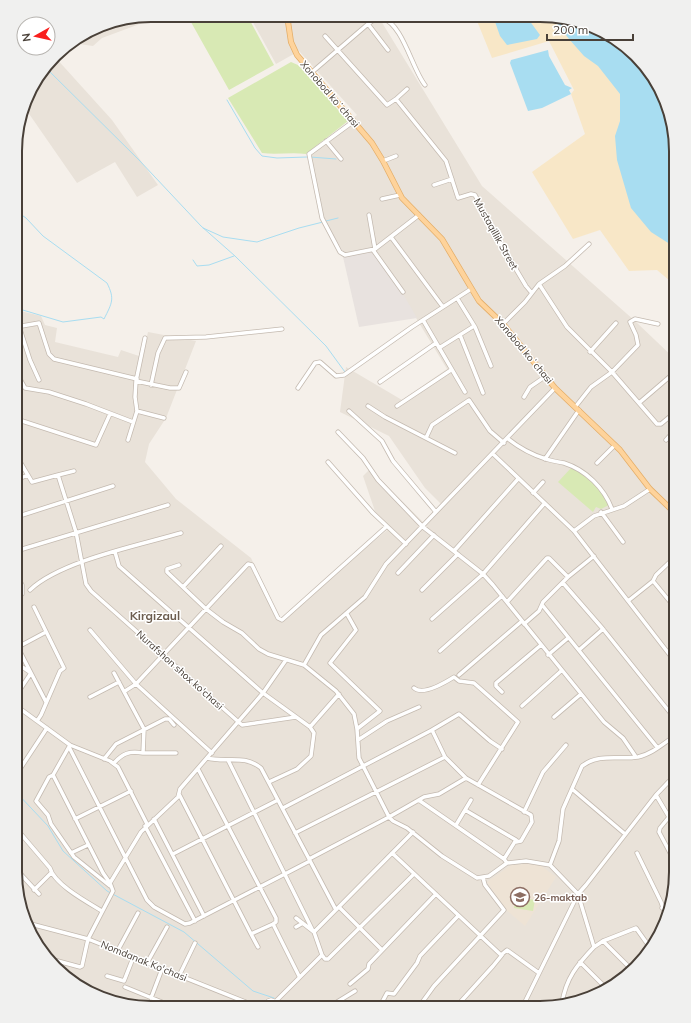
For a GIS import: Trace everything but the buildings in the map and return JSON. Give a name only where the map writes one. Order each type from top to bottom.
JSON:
[{"type":"main road","name":"Xonobod koʻchasi","points":[[288,22],[294,49],[311,73],[372,143],[406,204],[442,239],[481,304],[503,324],[556,388],[615,445],[650,489],[669,507]]},
{"type":"street","points":[[311,73],[371,22]]},
{"type":"street","points":[[386,22],[393,27],[425,85]]},
{"type":"street","points":[[368,24],[388,50]]},
{"type":"street","points":[[325,36],[387,105],[407,89]]},
{"type":"street","name":"Mustaqillik Street","points":[[396,99],[446,161],[458,198],[472,194],[474,195],[498,239],[531,292]]},
{"type":"street","points":[[354,121],[310,152],[309,156],[324,222],[343,254],[374,250],[419,215]]},
{"type":"street","points":[[326,141],[341,159]]},
{"type":"street","points":[[383,161],[396,156]]},
{"type":"street","points":[[434,184],[452,179]]},
{"type":"street","points":[[382,199],[400,195]]},
{"type":"street","points":[[369,215],[374,250],[402,292]]},
{"type":"street","points":[[391,238],[443,307]]},
{"type":"street","points":[[503,324],[525,302],[531,292],[539,284],[565,266],[589,244]]},
{"type":"street","points":[[539,284],[567,327],[590,352],[612,372],[658,424],[669,417]]},
{"type":"street","points":[[298,388],[315,363],[320,362],[336,376],[344,375],[423,320],[471,289]]},
{"type":"street","points":[[457,298],[480,337],[491,366]]},
{"type":"street","points":[[545,459],[591,388],[612,372],[638,345],[636,335],[630,322],[635,319],[658,324]]},
{"type":"street","points":[[423,320],[465,392]]},
{"type":"street","points":[[22,325],[39,322],[50,356],[54,359],[127,376],[151,384],[170,388],[179,388],[186,372]]},
{"type":"street","points":[[590,352],[616,323]]},
{"type":"street","points":[[439,348],[474,326]]},
{"type":"street","points":[[151,384],[158,353],[165,338],[206,337],[282,329]]},
{"type":"street","points":[[460,335],[484,393]]},
{"type":"street","points":[[22,337],[39,380]]},
{"type":"street","points":[[128,440],[138,411],[134,393],[135,379],[145,338]]},
{"type":"street","points":[[380,382],[436,343]]},
{"type":"street","points":[[396,406],[451,370]]},
{"type":"street","points":[[524,397],[530,387],[546,376]]},
{"type":"street","points":[[639,403],[669,377]]},
{"type":"street","points":[[22,383],[25,388],[49,392],[133,422]]},
{"type":"street","points":[[304,665],[321,635],[347,614],[364,597],[386,564],[556,388]]},
{"type":"street","points":[[426,438],[432,425],[469,400],[490,431],[504,442]]},
{"type":"street","points":[[368,406],[385,417],[455,453]]},
{"type":"street","points":[[138,411],[164,418]]},
{"type":"street","points":[[349,411],[382,440],[393,461],[436,512]]},
{"type":"street","points":[[22,421],[96,445],[110,414]]},
{"type":"street","points":[[338,432],[364,458],[378,480],[423,527],[483,574],[561,671],[604,722],[623,738],[636,757]]},
{"type":"street","points":[[666,440],[669,437]]},
{"type":"street","points":[[508,438],[515,444],[545,459],[565,464],[584,472],[606,496],[612,509]]},
{"type":"street","points":[[597,463],[615,445]]},
{"type":"street","points":[[493,454],[532,493],[574,531],[669,654]]},
{"type":"street","points":[[328,462],[386,527],[406,544]]},
{"type":"street","points":[[22,466],[32,482],[74,471]]},
{"type":"street","points":[[22,478],[28,475]]},
{"type":"street","name":"Nurafshon shox ko'chasi","points":[[58,475],[76,532],[86,584],[90,590],[239,722]]},
{"type":"street","points":[[422,590],[456,553],[518,479]]},
{"type":"street","points":[[532,493],[543,482]]},
{"type":"street","points":[[22,515],[113,486]]},
{"type":"street","points":[[574,531],[601,512],[624,506],[650,489]]},
{"type":"street","points":[[432,619],[483,574],[544,504]]},
{"type":"street","points":[[22,549],[168,505]]},
{"type":"street","points":[[601,512],[623,542]]},
{"type":"street","points":[[125,691],[136,684],[249,563],[252,565],[278,618],[282,620],[386,527]]},
{"type":"street","points":[[30,590],[43,579],[82,561],[182,533]]},
{"type":"street","points":[[398,573],[434,535]]},
{"type":"street","points":[[183,587],[221,546]]},
{"type":"street","points":[[115,552],[120,566],[263,693],[310,727],[314,733],[311,756],[297,769],[269,782]]},
{"type":"street","points":[[459,676],[543,606],[543,602],[568,576],[594,556]]},
{"type":"street","points":[[507,602],[547,558],[549,558],[568,576]]},
{"type":"street","points":[[628,601],[653,581],[656,575],[669,563]]},
{"type":"street","points":[[179,565],[166,570],[223,622],[242,633],[268,654],[304,665],[339,694],[354,714],[357,729],[358,755],[390,817],[413,832],[442,856],[478,878],[489,876],[507,863],[526,861],[550,865],[578,894],[594,947]]},
{"type":"street","points":[[653,581],[669,600]]},
{"type":"street","points":[[562,583],[603,629],[669,711]]},
{"type":"street","points":[[440,651],[502,596]]},
{"type":"street","points":[[543,606],[658,747]]},
{"type":"street","points":[[34,607],[64,668],[60,670],[41,715],[37,720]]},
{"type":"street","points":[[347,614],[356,630],[330,663],[380,710],[357,729]]},
{"type":"street","points":[[579,650],[603,629]]},
{"type":"street","points":[[90,630],[136,684],[212,753]]},
{"type":"street","points":[[22,645],[46,632]]},
{"type":"street","points":[[548,655],[568,638]]},
{"type":"street","points":[[502,692],[495,684],[541,645]]},
{"type":"street","points":[[22,655],[46,702]]},
{"type":"street","points":[[110,884],[146,825],[175,801],[180,790],[263,693],[286,660]]},
{"type":"street","points":[[22,667],[31,673]]},
{"type":"street","points":[[522,706],[561,671]]},
{"type":"street","points":[[22,686],[31,673]]},
{"type":"street","points":[[114,673],[144,729],[143,753]]},
{"type":"street","points":[[414,688],[418,690],[439,687],[454,677],[459,681],[474,683],[518,722],[478,785]]},
{"type":"street","points":[[90,697],[119,682]]},
{"type":"street","points":[[310,727],[339,694]]},
{"type":"street","points":[[554,717],[581,694]]},
{"type":"street","points":[[358,740],[387,721],[419,707]]},
{"type":"street","points":[[22,710],[70,746],[114,763],[121,772],[131,791],[146,825],[195,921]]},
{"type":"street","points":[[283,808],[432,730],[459,714],[501,749]]},
{"type":"street","points":[[239,722],[245,725],[296,717]]},
{"type":"street","points":[[104,759],[116,744],[144,729],[165,719],[169,719],[174,725]]},
{"type":"street","points":[[22,766],[47,728]]},
{"type":"street","points":[[432,730],[445,757],[466,778],[531,815],[532,822],[520,841],[516,842],[504,859]]},
{"type":"street","points":[[550,865],[558,847],[563,810],[581,768],[586,763],[599,759],[617,756],[636,757],[645,755],[669,740]]},
{"type":"street","points":[[524,812],[543,772],[566,745]]},
{"type":"street","points":[[70,746],[52,776],[49,777],[36,802],[48,815],[51,824],[74,857],[110,884]]},
{"type":"street","points":[[70,746],[150,904],[185,924],[195,921],[234,901],[427,796],[439,794],[466,778]]},
{"type":"street","points":[[114,763],[122,755],[128,752],[176,753]]},
{"type":"street","points":[[295,833],[445,757]]},
{"type":"street","points":[[207,758],[219,761],[242,759],[257,764],[261,768],[309,860],[338,908],[361,928],[382,950]]},
{"type":"street","points":[[228,760],[253,813],[314,932],[325,959],[328,959],[361,928],[414,874]]},
{"type":"street","points":[[198,769],[260,887],[276,921],[273,924],[252,934]]},
{"type":"street","points":[[52,776],[113,890],[88,939],[82,966],[58,961]]},
{"type":"street","points":[[525,1001],[578,894],[656,795],[669,781]]},
{"type":"street","points":[[572,789],[625,834]]},
{"type":"street","points":[[75,819],[131,791]]},
{"type":"street","points":[[179,794],[258,947]]},
{"type":"street","points":[[656,795],[669,817],[660,828],[660,832],[669,850]]},
{"type":"street","points":[[173,854],[278,800]]},
{"type":"street","points":[[456,826],[471,800]]},
{"type":"street","points":[[420,801],[504,859],[507,863]]},
{"type":"street","points":[[465,810],[514,839],[516,842]]},
{"type":"street","points":[[154,819],[204,916]]},
{"type":"street","points":[[314,932],[413,832]]},
{"type":"street","points":[[22,835],[50,868],[51,873],[74,892],[102,911]]},
{"type":"street","points":[[71,853],[88,845]]},
{"type":"street","points":[[392,853],[501,955],[507,950],[539,973]]},
{"type":"street","points":[[637,853],[661,902],[662,908]]},
{"type":"street","points":[[34,890],[51,873]]},
{"type":"street","points":[[22,876],[39,894]]},
{"type":"street","points":[[423,1001],[434,986],[504,910],[485,885],[483,878]]},
{"type":"street","points":[[350,984],[368,969],[369,964],[436,894]]},
{"type":"street","points":[[118,950],[138,913]]},
{"type":"street","points":[[383,1001],[387,993],[394,994],[418,963],[420,956],[458,916]]},
{"type":"street","points":[[296,918],[314,932]]},
{"type":"street","points":[[296,927],[303,923]]},
{"type":"street","points":[[273,924],[299,976]]},
{"type":"street","name":"Nomdanak Ko'chasi","points":[[33,925],[88,939],[243,1001]]},
{"type":"street","points":[[146,963],[167,927]]},
{"type":"street","points":[[563,999],[565,987],[580,962],[594,947],[603,941],[636,928],[647,943]]},
{"type":"street","points":[[603,941],[628,966]]},
{"type":"street","points":[[179,976],[195,943]]},
{"type":"street","points":[[462,1001],[494,966],[503,953]]},
{"type":"street","points":[[268,1001],[276,1001],[322,954]]},
{"type":"street","points":[[107,976],[124,981],[133,958]]},
{"type":"street","points":[[580,962],[602,984]]},
{"type":"street","points":[[151,998],[162,969]]},
{"type":"street","points":[[125,987],[159,1001]]},
{"type":"street","points":[[339,1001],[355,991]]},
{"type":"shaded area","points":[[145,22],[102,38],[93,46],[80,44],[87,39],[118,26]]},
{"type":"shaded area","points":[[253,22],[382,22],[482,186],[635,321],[669,353],[669,880],[667,897],[656,929],[637,957],[625,969],[611,979],[597,988],[581,994],[565,999],[548,1001],[151,1001],[126,999],[94,988],[66,969],[54,957],[44,943],[35,929],[29,913],[24,897],[22,880],[22,311],[41,316],[45,325],[57,328],[55,342],[118,357],[121,350],[142,357],[148,332],[196,341],[166,418],[149,444],[145,462],[176,499],[251,558],[280,619],[391,527],[376,514],[363,476],[370,469],[423,522],[441,504],[425,488],[389,436],[340,412],[346,367],[402,400],[447,369],[376,252],[344,253],[323,218],[310,153],[357,115],[299,51],[276,64]]},
{"type":"shaded area","points":[[59,61],[112,120],[158,185],[137,197],[115,162],[77,183],[28,113],[39,87]]},
{"type":"shaded area","points":[[373,251],[403,294],[417,318],[359,327],[343,257]]},
{"type":"shaded area","name":"26-maktab","points":[[511,865],[540,865],[556,877],[525,926],[505,909],[487,882]]},
{"type":"green space","points":[[191,22],[251,22],[274,65],[229,90]]},
{"type":"green space","points":[[291,62],[298,65],[348,121],[306,154],[262,153],[228,98]]},
{"type":"green space","points":[[571,468],[582,474],[593,483],[609,505],[601,509],[596,507],[593,512],[558,482]]},
{"type":"green space","points":[[515,897],[535,900],[533,911],[514,908]]},
{"type":"sand","points":[[477,22],[540,22],[573,26],[604,39],[625,54],[637,66],[656,94],[667,126],[669,143],[669,280],[657,270],[629,271],[600,230],[573,239],[532,172],[585,134],[571,94],[574,90],[549,41],[492,58]]},
{"type":"water","points":[[495,22],[530,22],[540,35],[537,39],[507,45],[500,36]]},
{"type":"water","points":[[557,23],[573,26],[604,39],[625,54],[637,66],[656,94],[667,126],[669,143],[669,244],[651,232],[631,208],[617,160],[615,136],[620,121],[620,94],[598,66],[584,56]]},
{"type":"water","points":[[548,50],[549,56],[565,85],[572,88],[569,90],[571,94],[542,108],[528,111],[510,63],[511,60]]},
{"type":"waterway","points":[[50,72],[139,160],[201,226],[235,256],[326,346],[345,372]]},
{"type":"waterway","points":[[227,100],[255,148],[262,156],[277,158],[307,157]]},
{"type":"waterway","points":[[310,157],[336,159]]},
{"type":"waterway","points":[[22,215],[43,236],[107,283],[112,301],[104,319],[101,317],[63,322],[22,310]]},
{"type":"waterway","points":[[326,221],[338,218]]},
{"type":"waterway","points":[[203,228],[223,237],[257,242],[299,228],[323,222]]},
{"type":"waterway","points":[[193,260],[197,266],[209,265],[234,256]]},
{"type":"waterway","points":[[22,798],[48,826],[63,851],[107,891],[184,932],[253,991],[274,998]]},
{"type":"place","name":"26-maktab","points":[[520,897]]},
{"type":"district","name":"Kirgizaul","points":[[155,615]]}]
